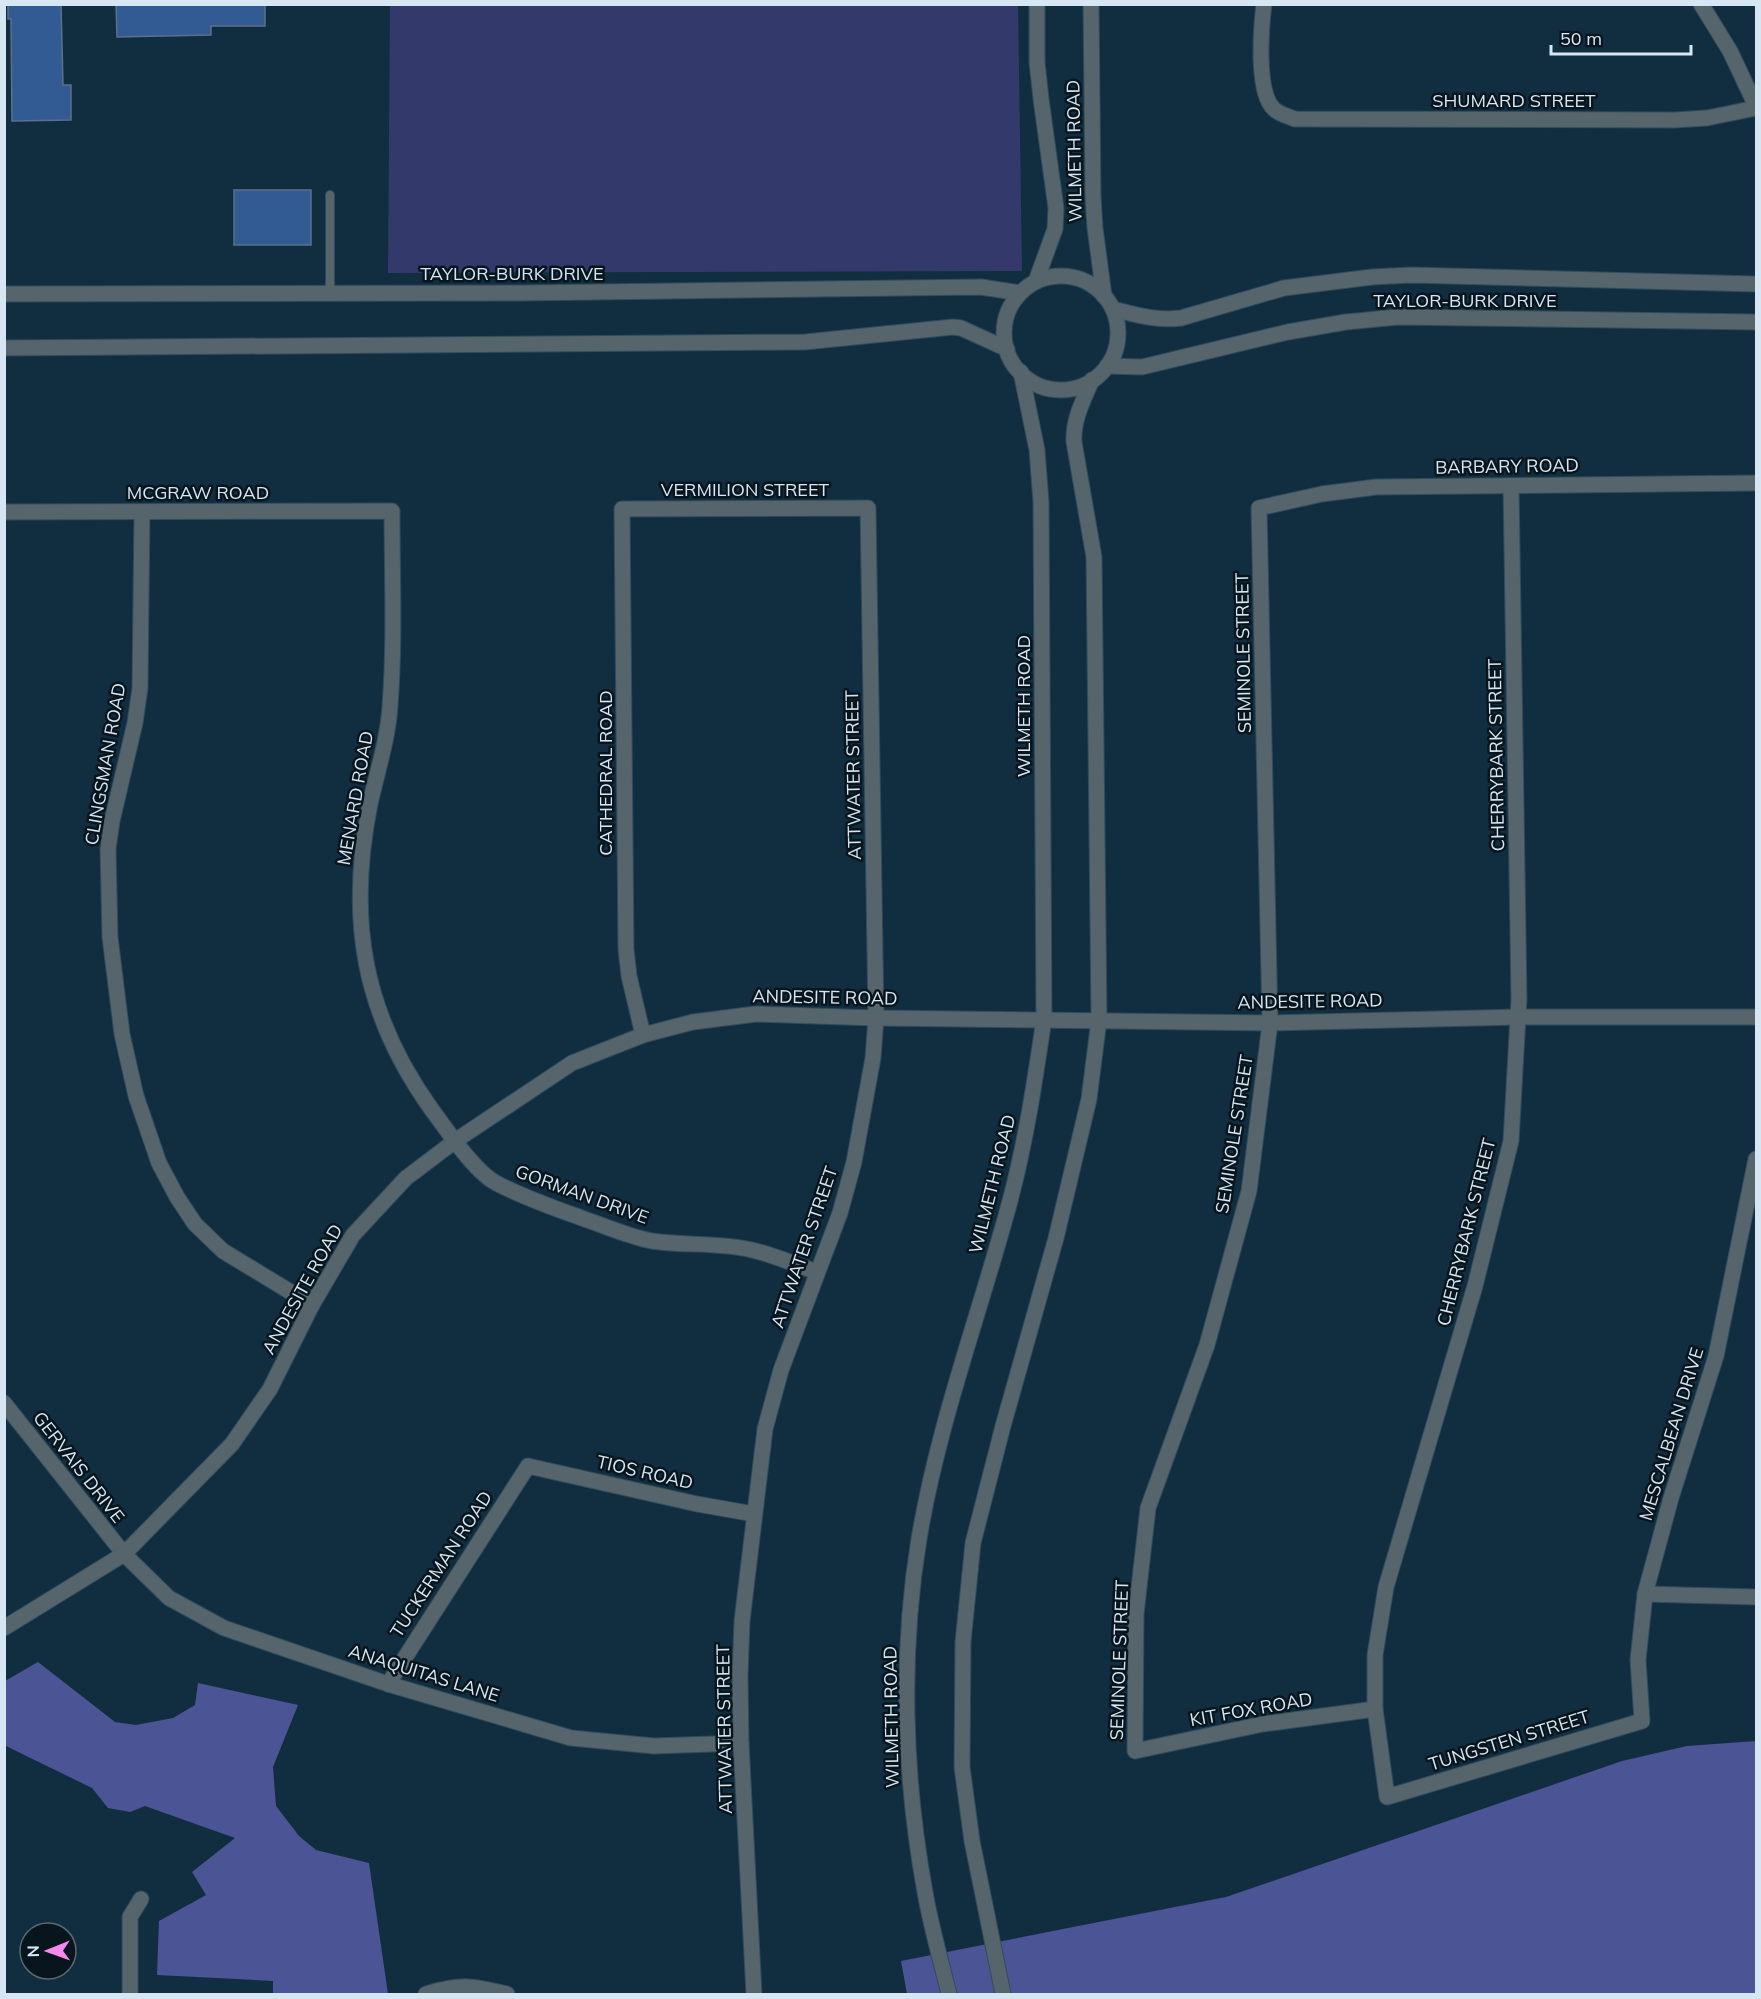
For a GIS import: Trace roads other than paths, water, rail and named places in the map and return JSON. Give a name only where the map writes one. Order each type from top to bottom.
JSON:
[{"type":"street","name":"WILMETH ROAD","points":[[1036,281],[1055,229],[1056,208],[1039,80],[1037,4]]},
{"type":"street","name":"WILMETH ROAD","points":[[1091,4],[1093,196],[1104,296]]},
{"type":"street","name":"SHUMARD STREET","points":[[1264,4],[1262,83],[1273,109],[1295,119],[1675,120],[1707,118],[1756,107]]},
{"type":"street","points":[[1701,4],[1731,51],[1756,107]]},
{"type":"street","name":"TAYLOR-BURK DRIVE","points":[[1113,309],[1166,320],[1181,318],[1284,288],[1372,277],[1411,275],[1756,284]]},
{"type":"street","points":[[1054,276],[1073,277],[1090,283],[1104,296],[1113,309],[1118,338],[1114,353],[1107,366],[1092,380],[1078,387],[1047,388],[1033,382],[1020,372],[1012,362],[1007,350],[1004,335],[1011,306],[1020,293],[1036,281],[1054,276]]},
{"type":"street","name":"TAYLOR-BURK DRIVE","points":[[4,294],[522,293],[981,287],[1020,293]]},
{"type":"street","name":"TAYLOR-BURK DRIVE","points":[[1107,366],[1142,367],[1288,332],[1346,322],[1398,317],[1756,322]]},
{"type":"street","points":[[4,348],[805,342],[944,327],[961,328],[1007,350]]},
{"type":"street","name":"WILMETH ROAD","points":[[949,1995],[925,1893],[911,1785],[906,1653],[919,1539],[940,1443],[1011,1199],[1032,1103],[1044,1019],[1041,502],[1037,450],[1020,372]]},
{"type":"street","points":[[1003,1995],[972,1841],[964,1777],[963,1642],[973,1543],[1056,1238],[1089,1099],[1099,1020],[1094,557],[1073,429],[1092,380]]},
{"type":"street","name":"BARBARY ROAD","points":[[1259,508],[1322,494],[1376,487],[1756,483]]},
{"type":"street","name":"CHERRYBARK STREET","points":[[1387,1797],[1375,1709],[1375,1655],[1386,1587],[1475,1286],[1511,1141],[1518,1017],[1511,486]]},
{"type":"street","name":"VERMILION STREET","points":[[622,509],[868,508]]},
{"type":"street","name":"ATTWATER STREET","points":[[754,1995],[741,1743],[740,1676],[742,1621],[754,1514],[765,1429],[782,1370],[840,1213],[854,1162],[873,1058],[876,1018],[868,508]]},
{"type":"street","name":"SEMINOLE STREET","points":[[1135,1751],[1136,1614],[1148,1508],[1207,1345],[1248,1191],[1270,1023],[1259,508]]},
{"type":"street","name":"CATHEDRAL ROAD","points":[[622,509],[626,949],[629,976],[643,1035]]},
{"type":"street","name":"MCGRAW ROAD","points":[[4,512],[392,511]]},
{"type":"street","name":"MENARD ROAD","points":[[392,511],[390,709],[384,748],[370,805],[361,864],[360,923],[370,986],[382,1020],[413,1080],[455,1141]]},
{"type":"street","name":"CLINGSMAN ROAD","points":[[142,512],[140,688],[135,723],[112,820],[108,849],[110,937],[122,1034],[136,1096],[159,1163],[195,1224],[223,1251],[312,1305]]},
{"type":"street","name":"ANDESITE ROAD","points":[[4,1628],[124,1554],[232,1444],[270,1389],[312,1305],[353,1235],[406,1178],[455,1141],[572,1063],[643,1035],[693,1022],[756,1014],[876,1018],[1270,1023],[1518,1017],[1756,1017]]},
{"type":"street","name":"GORMAN DRIVE","points":[[455,1141],[494,1182],[525,1197],[611,1229],[651,1240],[752,1250],[817,1272]]},
{"type":"street","name":"MESCALBEAN DRIVE","points":[[1642,1721],[1638,1660],[1645,1594],[1671,1498],[1716,1356],[1756,1159]]},
{"type":"street","name":"GERVAIS DRIVE","points":[[4,1403],[124,1554]]},
{"type":"street","name":"TIOS ROAD","points":[[528,1466],[697,1504],[754,1514]]},
{"type":"street","name":"TUCKERMAN ROAD","points":[[388,1684],[528,1466]]},
{"type":"street","name":"ANAQUITAS LANE","points":[[124,1554],[169,1598],[224,1628],[388,1684],[571,1738],[654,1746],[741,1743]]},
{"type":"street","points":[[1645,1594],[1756,1597]]},
{"type":"street","name":"KIT FOX ROAD","points":[[1135,1751],[1263,1724],[1375,1709]]},
{"type":"street","name":"TUNGSTEN STREET","points":[[1387,1797],[1642,1721]]},
{"type":"street","points":[[130,1995],[130,1917],[141,1899]]},
{"type":"street","points":[[426,1994],[462,1986],[507,1995]]},
{"type":"lane","points":[[330,195],[330,293]]}]
